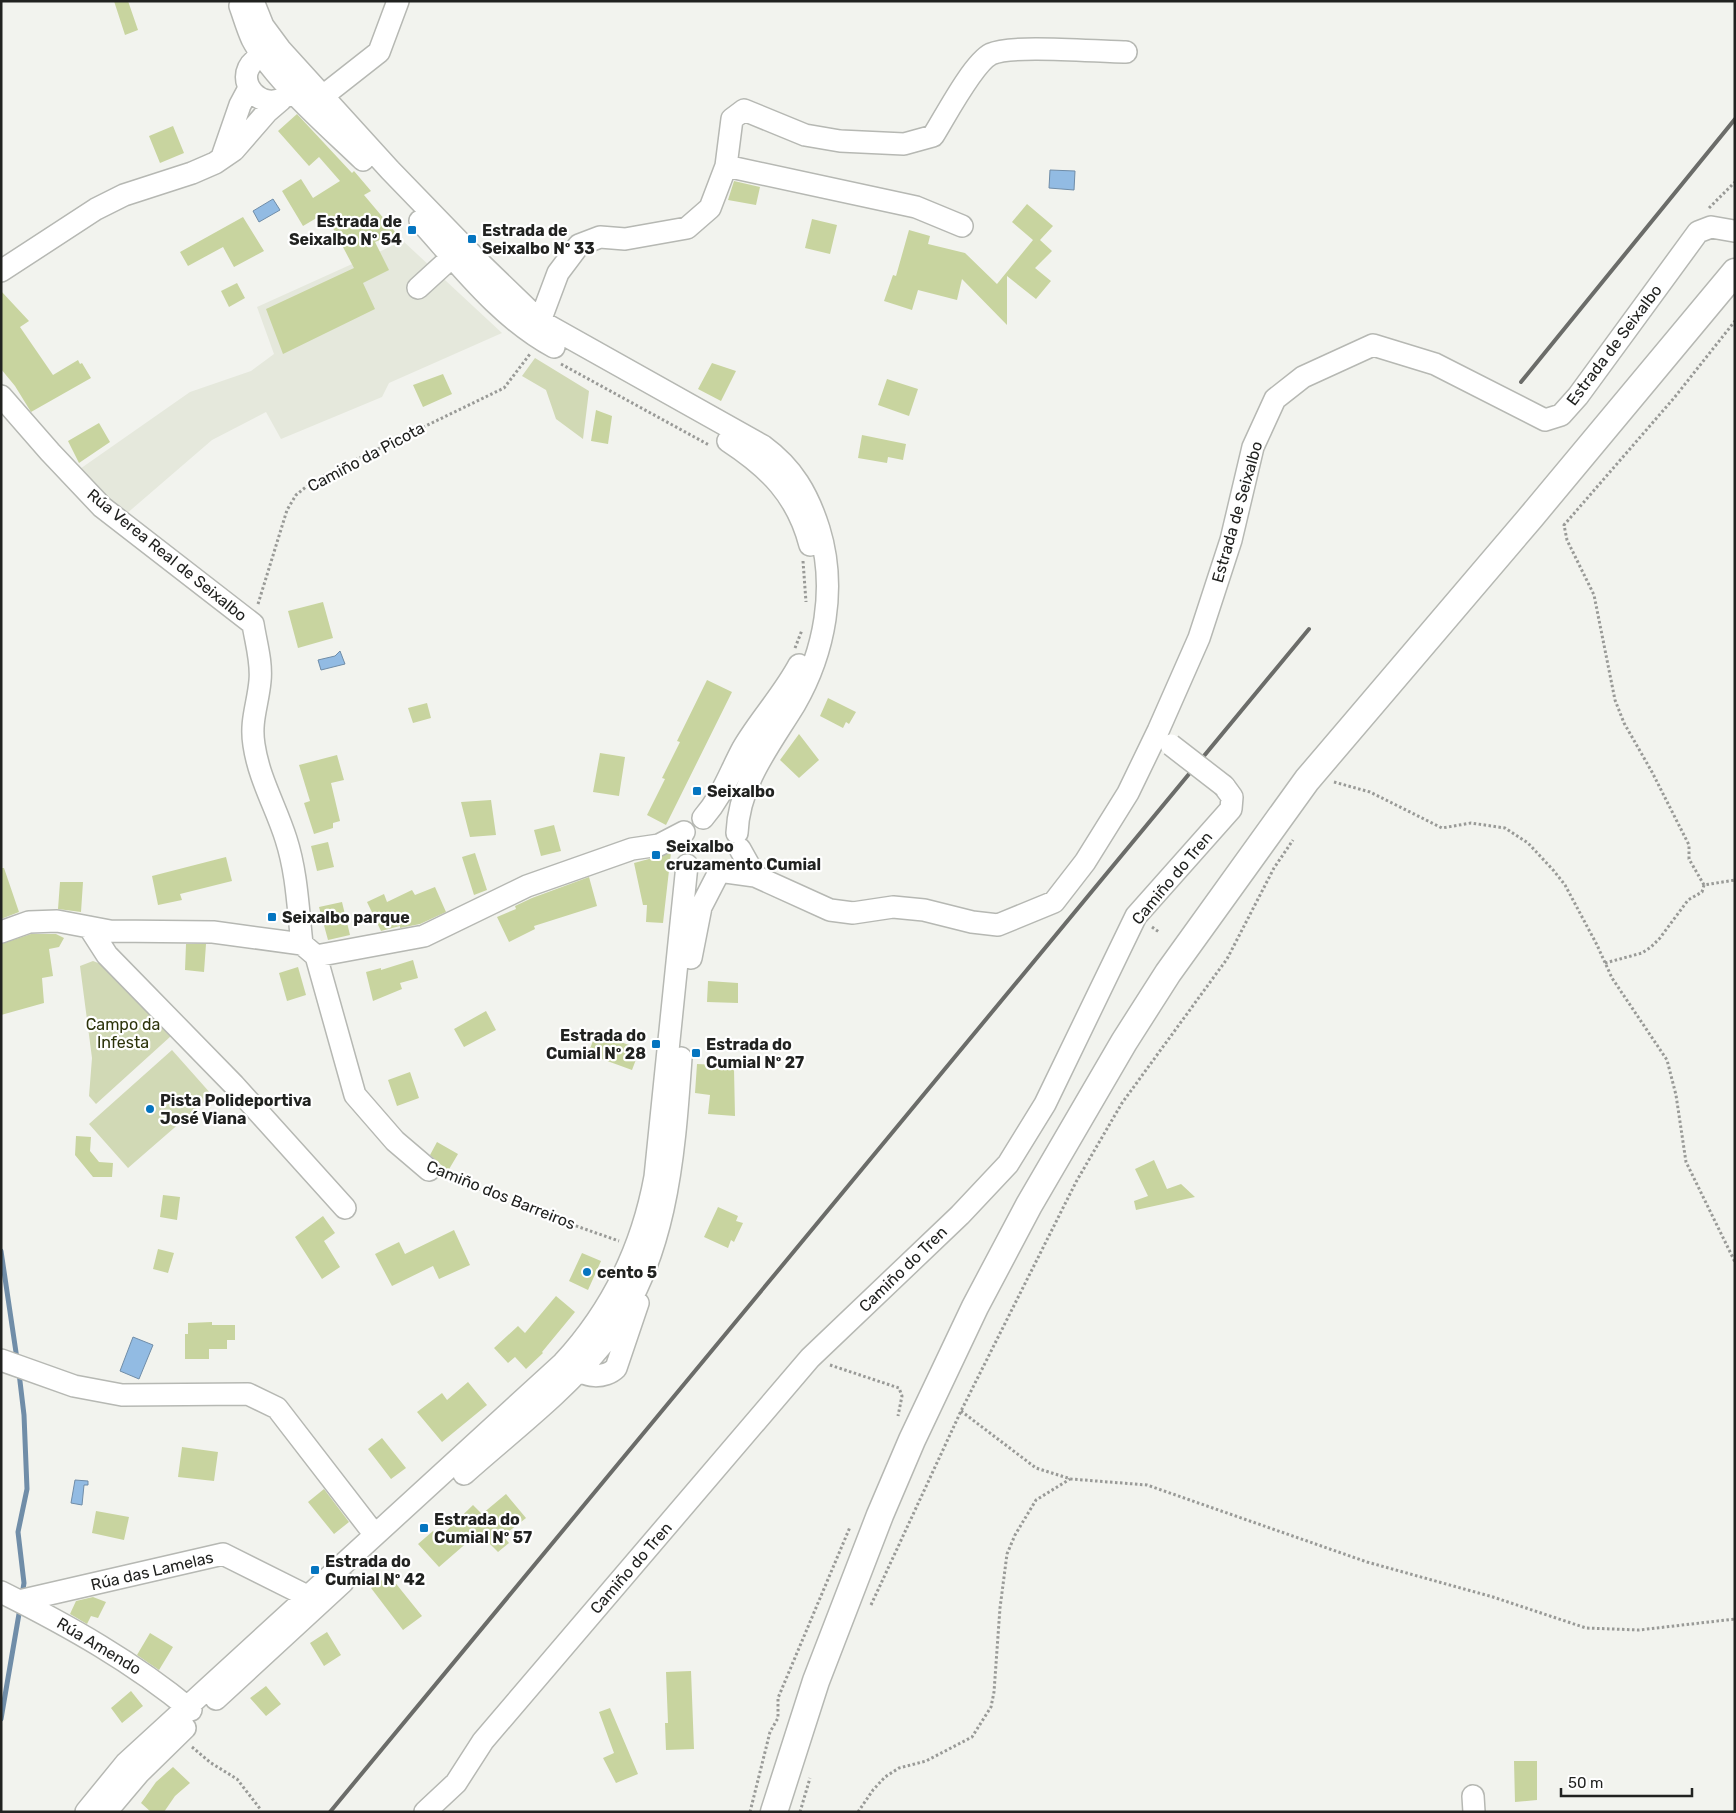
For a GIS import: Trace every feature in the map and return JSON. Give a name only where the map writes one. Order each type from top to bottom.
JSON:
[{"type":"main road","points":[[774,1812],[816,1681],[880,1515],[912,1440],[975,1308],[1029,1204],[1124,1042],[1168,973],[1307,780],[1531,517],[1735,272]]},
{"type":"street","points":[[238,1],[252,39],[268,54],[289,88],[380,178],[452,257],[504,310],[537,324],[763,446],[780,459],[798,480],[814,512],[822,538],[827,566],[826,616],[820,642],[810,673],[796,701],[752,773],[743,792],[738,841],[733,866],[722,874],[701,907],[694,936],[670,1176],[660,1224],[641,1280],[637,1311],[616,1368],[610,1374],[588,1375],[577,1367]]},
{"type":"street","points":[[238,1],[248,80],[261,99],[289,88],[320,93],[378,52],[398,1]]},
{"type":"street","points":[[222,157],[248,80],[268,54],[263,26],[253,1]]},
{"type":"street","points":[[263,26],[280,49],[396,176],[537,324]]},
{"type":"street","points":[[537,324],[558,272],[579,245],[600,237],[625,239],[687,228],[710,208],[726,166],[732,119],[744,110],[805,135],[840,141],[904,144],[933,136],[964,85],[991,55],[1012,50],[1126,52]]},
{"type":"street","points":[[1,271],[96,209],[124,195],[192,173],[234,150],[289,88]]},
{"type":"street","points":[[726,166],[916,207],[962,226]]},
{"type":"street","points":[[1698,232],[1711,227],[1734,231]]},
{"type":"street","name":"Estrada de Seixalbo","points":[[755,876],[830,910],[853,913],[893,907],[924,910],[972,922],[998,925],[1054,902],[1085,862],[1164,738],[1231,540],[1253,447],[1276,399],[1303,377],[1373,345],[1435,364],[1545,420],[1561,415],[1578,396],[1698,232]]},
{"type":"street","points":[[418,288],[452,257],[458,256],[467,259],[504,299],[537,324],[721,436],[756,460],[771,473],[789,496],[808,539],[816,577],[812,632],[807,648],[791,680],[752,734],[720,796],[703,818]]},
{"type":"street","name":"Rúa Verea Real de Seixalbo","points":[[1,396],[102,507],[253,624]]},
{"type":"street","points":[[253,624],[261,665],[260,683],[252,722],[253,743],[262,780],[286,839],[292,861],[309,950]]},
{"type":"street","name":"Camiño do Tren","points":[[456,1783],[483,1741],[810,1358],[960,1215],[1008,1164],[1045,1104],[1136,916],[1231,810],[1232,797],[1224,786],[1164,738]]},
{"type":"street","points":[[1,932],[29,922],[57,922],[110,931],[213,932],[309,950],[424,936],[527,886],[632,849],[659,845],[684,849],[700,875],[755,876],[738,841],[724,820],[714,817],[703,818],[689,825],[684,849],[659,1141],[642,1252],[630,1285],[602,1337]]},
{"type":"street","points":[[88,927],[107,955],[234,1085],[345,1208]]},
{"type":"street","name":"Camiño dos Barreiros","points":[[309,950],[355,1095],[395,1141],[429,1170]]},
{"type":"street","points":[[139,1773],[155,1743],[189,1708],[307,1596],[563,1363],[588,1337],[612,1300],[636,1246],[649,1209]]},
{"type":"street","points":[[106,1812],[139,1773],[178,1734],[300,1623],[367,1558],[577,1367],[602,1337],[641,1280]]},
{"type":"street","points":[[602,1337],[614,1341],[620,1356]]},
{"type":"street","points":[[1,1360],[74,1386],[122,1395],[248,1394],[277,1408],[376,1535]]},
{"type":"street","points":[[513,1409],[540,1397],[577,1367]]},
{"type":"street","name":"Rúa das Lamelas","points":[[10,1597],[223,1554],[307,1596]]},
{"type":"street","name":"Rúa Amendo","points":[[10,1597],[68,1626],[126,1661],[189,1708]]},
{"type":"street","points":[[86,1812],[126,1763],[270,1639],[300,1623]]},
{"type":"street","points":[[425,1812],[456,1783]]},
{"type":"street","points":[[449,1812],[456,1783]]},
{"type":"path","points":[[1698,232],[1699,218],[1735,182]]},
{"type":"path","points":[[1605,962],[1642,953],[1651,947],[1660,938],[1688,900],[1702,892],[1704,885],[1689,859],[1688,845],[1619,710],[1594,595],[1567,540],[1564,525],[1674,398],[1735,321]]},
{"type":"path","name":"Camiño da Picota","points":[[253,624],[286,510],[296,495],[312,482],[345,464],[504,388],[537,324]]},
{"type":"path","points":[[555,360],[714,448]]},
{"type":"path","points":[[802,556],[806,605]]},
{"type":"path","points":[[794,653],[803,622]]},
{"type":"path","points":[[1328,789],[1334,782],[1370,792],[1442,828],[1471,824],[1493,825],[1516,833],[1528,843],[1565,885],[1620,992],[1667,1060],[1676,1095],[1686,1162],[1735,1262]]},
{"type":"path","points":[[869,1608],[962,1411],[1076,1182],[1122,1103],[1227,959],[1274,868],[1295,836]]},
{"type":"path","points":[[1704,885],[1735,880]]},
{"type":"path","name":"Camiño dos Barreiros","points":[[429,1170],[542,1214],[636,1246]]},
{"type":"path","points":[[810,1358],[899,1388],[902,1396]]},
{"type":"path","points":[[962,1411],[1036,1468],[1071,1479],[1147,1485],[1367,1562],[1493,1597],[1586,1628],[1639,1630],[1735,1619]]},
{"type":"path","points":[[858,1812],[872,1790],[899,1768],[926,1761],[972,1736],[991,1707],[994,1692],[1000,1608],[1008,1554],[1015,1535],[1036,1500],[1071,1479]]},
{"type":"path","points":[[178,1734],[211,1763],[237,1779],[261,1810]]},
{"type":"path","points":[[800,1812],[812,1770]]},
{"type":"shaded area","points":[[403,241],[502,333],[389,383],[382,397],[281,439],[266,412],[212,440],[125,515],[77,471],[190,392],[251,371],[274,354],[257,307]]},
{"type":"green space","points":[[535,358],[589,391],[583,439],[556,419],[546,390],[522,376]]},
{"type":"green space","name":"Campo da Infesta","points":[[93,961],[111,968],[171,1036],[96,1104],[89,1096],[92,1058],[80,966]]},
{"type":"green space","name":"Pista Polideportiva José Viana","points":[[172,1050],[212,1095],[128,1168],[89,1124]]},
{"type":"water","points":[[1050,170],[1075,171],[1074,190],[1049,188]]},
{"type":"water","points":[[273,199],[280,210],[259,222],[253,211]]},
{"type":"water","points":[[340,651],[345,664],[321,670],[318,660],[335,656]]},
{"type":"water","points":[[133,1337],[153,1345],[139,1379],[120,1371]]},
{"type":"water","points":[[75,1480],[88,1481],[88,1485],[84,1485],[82,1505],[71,1503]]},
{"type":"building","points":[[114,1],[128,1],[138,30],[125,35]]},
{"type":"building","points":[[297,114],[352,173],[354,171],[371,191],[364,195],[396,233],[375,242],[389,270],[363,283],[375,309],[283,354],[266,309],[354,268],[325,213],[303,226],[282,191],[301,179],[313,198],[340,181],[319,157],[309,166],[278,131]]},
{"type":"building","points":[[173,126],[184,153],[160,163],[149,136]]},
{"type":"building","points":[[734,181],[760,187],[756,205],[728,200]]},
{"type":"building","points":[[1027,204],[1053,226],[1040,240],[1052,251],[1035,268],[1051,281],[1036,299],[1007,276],[1007,325],[962,279],[957,300],[918,290],[912,310],[884,301],[893,275],[896,276],[909,230],[930,236],[928,244],[965,253],[997,284],[1033,240],[1012,222]]},
{"type":"building","points":[[243,217],[264,251],[234,267],[223,247],[188,266],[180,252]]},
{"type":"building","points":[[812,219],[837,225],[830,254],[805,248]]},
{"type":"building","points":[[237,283],[245,298],[229,307],[221,291]]},
{"type":"building","points":[[1,291],[29,321],[20,327],[53,375],[78,360],[91,378],[31,412],[15,386],[1,369]]},
{"type":"building","points":[[712,363],[736,371],[721,401],[698,389]]},
{"type":"building","points":[[443,374],[452,394],[423,407],[413,385]]},
{"type":"building","points":[[887,379],[918,389],[909,416],[878,405]]},
{"type":"building","points":[[596,410],[612,416],[608,444],[591,441]]},
{"type":"building","points":[[99,423],[110,442],[79,463],[68,441]]},
{"type":"building","points":[[862,435],[906,444],[903,460],[888,457],[887,463],[858,458]]},
{"type":"building","points":[[323,602],[333,638],[298,648],[288,611]]},
{"type":"building","points":[[707,680],[732,692],[666,825],[647,815],[665,779],[662,778],[680,742],[677,741]]},
{"type":"building","points":[[828,698],[856,712],[849,724],[846,722],[843,728],[820,716]]},
{"type":"building","points":[[427,703],[431,718],[413,723],[408,708]]},
{"type":"building","points":[[799,734],[819,760],[799,778],[780,760]]},
{"type":"building","points":[[600,753],[625,757],[619,796],[593,792]]},
{"type":"building","points":[[337,755],[344,780],[331,783],[340,821],[333,823],[333,828],[314,834],[304,803],[310,801],[299,765]]},
{"type":"building","points":[[491,800],[496,835],[470,837],[461,802]]},
{"type":"building","points":[[554,825],[561,851],[541,856],[534,830]]},
{"type":"building","points":[[328,842],[334,867],[317,871],[311,846]]},
{"type":"building","points":[[475,853],[487,890],[474,895],[462,857]]},
{"type":"building","points":[[671,853],[663,923],[646,922],[647,905],[643,905],[634,863]]},
{"type":"building","points":[[226,857],[232,881],[180,894],[182,900],[158,905],[152,876]]},
{"type":"building","points":[[1,868],[4,868],[19,912],[1,919]]},
{"type":"building","points":[[589,877],[597,906],[534,926],[535,929],[509,942],[497,917],[516,909],[515,906],[532,898]]},
{"type":"building","points":[[60,882],[83,882],[81,912],[58,909]]},
{"type":"building","points":[[435,887],[446,912],[420,924],[400,928],[400,926],[381,931],[367,902],[384,894],[387,902],[412,890],[415,895]]},
{"type":"building","points":[[342,902],[350,935],[328,940],[319,907]]},
{"type":"building","points":[[31,934],[56,934],[64,938],[59,947],[49,949],[53,976],[42,978],[44,1003],[1,1015],[1,944]]},
{"type":"building","points":[[186,944],[206,944],[204,972],[185,970]]},
{"type":"building","points":[[413,960],[418,978],[400,983],[402,989],[373,1001],[366,972],[381,968],[381,970]]},
{"type":"building","points":[[298,967],[306,995],[287,1001],[279,973]]},
{"type":"building","points":[[708,981],[738,983],[738,1003],[707,1002]]},
{"type":"building","points":[[486,1011],[496,1030],[464,1047],[454,1029]]},
{"type":"building","points":[[596,1033],[640,1049],[632,1070],[588,1054]]},
{"type":"building","points":[[697,1064],[717,1065],[734,1069],[735,1116],[708,1114],[710,1095],[695,1093]]},
{"type":"building","points":[[410,1072],[419,1098],[397,1106],[388,1080]]},
{"type":"building","points":[[76,1136],[91,1137],[90,1151],[99,1162],[113,1163],[112,1177],[93,1177],[75,1155]]},
{"type":"building","points":[[437,1142],[458,1154],[448,1171],[430,1155]]},
{"type":"building","points":[[1154,1160],[1167,1189],[1181,1184],[1195,1197],[1136,1210],[1134,1201],[1148,1196],[1135,1169]]},
{"type":"building","points":[[163,1195],[180,1197],[177,1220],[160,1217]]},
{"type":"building","points":[[718,1207],[738,1216],[736,1221],[743,1223],[734,1242],[731,1240],[728,1248],[704,1237]]},
{"type":"building","points":[[323,1216],[335,1233],[324,1241],[340,1267],[322,1279],[295,1237]]},
{"type":"building","points":[[454,1230],[470,1265],[439,1279],[433,1266],[392,1286],[375,1254],[399,1242],[405,1254]]},
{"type":"building","points":[[158,1249],[174,1253],[168,1273],[153,1269]]},
{"type":"building","points":[[582,1253],[601,1261],[588,1290],[569,1281]]},
{"type":"building","points":[[556,1296],[575,1312],[543,1353],[526,1369],[515,1357],[508,1363],[494,1348],[518,1326],[525,1333]]},
{"type":"building","points":[[212,1322],[212,1325],[235,1325],[235,1340],[227,1340],[227,1349],[209,1349],[209,1359],[185,1359],[185,1334],[188,1334],[188,1323]]},
{"type":"building","points":[[468,1382],[487,1405],[442,1442],[417,1412],[442,1393],[447,1400]]},
{"type":"building","points":[[382,1438],[406,1468],[391,1479],[368,1449]]},
{"type":"building","points":[[182,1447],[218,1452],[214,1481],[178,1477]]},
{"type":"building","points":[[324,1489],[349,1522],[334,1534],[308,1502]]},
{"type":"building","points":[[506,1494],[526,1518],[503,1536],[509,1543],[498,1552],[482,1536],[474,1544],[470,1540],[439,1567],[418,1544],[433,1531],[439,1538],[473,1505],[482,1514]]},
{"type":"building","points":[[96,1511],[129,1517],[124,1540],[92,1533]]},
{"type":"building","points":[[389,1575],[422,1616],[403,1630],[371,1588]]},
{"type":"building","points":[[93,1597],[106,1602],[98,1618],[91,1616],[87,1624],[70,1614],[76,1601]]},
{"type":"building","points":[[327,1632],[341,1655],[324,1666],[310,1643]]},
{"type":"building","points":[[150,1633],[173,1647],[159,1670],[137,1655]]},
{"type":"building","points":[[691,1671],[694,1749],[666,1750],[665,1723],[668,1723],[666,1672]]},
{"type":"building","points":[[266,1686],[281,1704],[266,1716],[250,1698]]},
{"type":"building","points":[[131,1691],[143,1706],[122,1723],[111,1708]]},
{"type":"building","points":[[610,1708],[638,1774],[616,1783],[603,1758],[614,1753],[599,1712]]},
{"type":"building","points":[[1514,1761],[1537,1761],[1537,1800],[1515,1802]]},
{"type":"building","points":[[173,1767],[190,1783],[175,1796],[164,1812],[151,1812],[141,1803],[156,1782]]},
{"type":"waterway","points":[[1,1251],[17,1359]]},
{"type":"waterway","points":[[19,1373],[24,1415],[27,1489],[18,1532],[24,1583],[22,1595]]},
{"type":"waterway","points":[[1,1719],[20,1608]]},
{"type":"railway","points":[[1521,382],[1735,119]]},
{"type":"railway","points":[[330,1812],[1309,629]]},
{"type":"place","name":"Estrada de Seixalbo Nº 54","points":[[412,230]]},
{"type":"place","name":"Estrada de Seixalbo Nº 33","points":[[472,239]]},
{"type":"place","name":"Seixalbo","points":[[697,791]]},
{"type":"place","name":"Seixalbo cruzamento Cumial","points":[[656,855]]},
{"type":"place","name":"Seixalbo parque","points":[[272,917]]},
{"type":"place","name":"Estrada do Cumial Nº 28","points":[[656,1044]]},
{"type":"place","name":"Estrada do Cumial Nº 27","points":[[696,1053]]},
{"type":"place","name":"Pista Polideportiva José Viana","points":[[150,1109]]},
{"type":"place","name":"cento 5","points":[[587,1272]]},
{"type":"place","name":"Estrada do Cumial Nº 57","points":[[424,1528]]},
{"type":"place","name":"Estrada do Cumial Nº 42","points":[[315,1570]]}]
